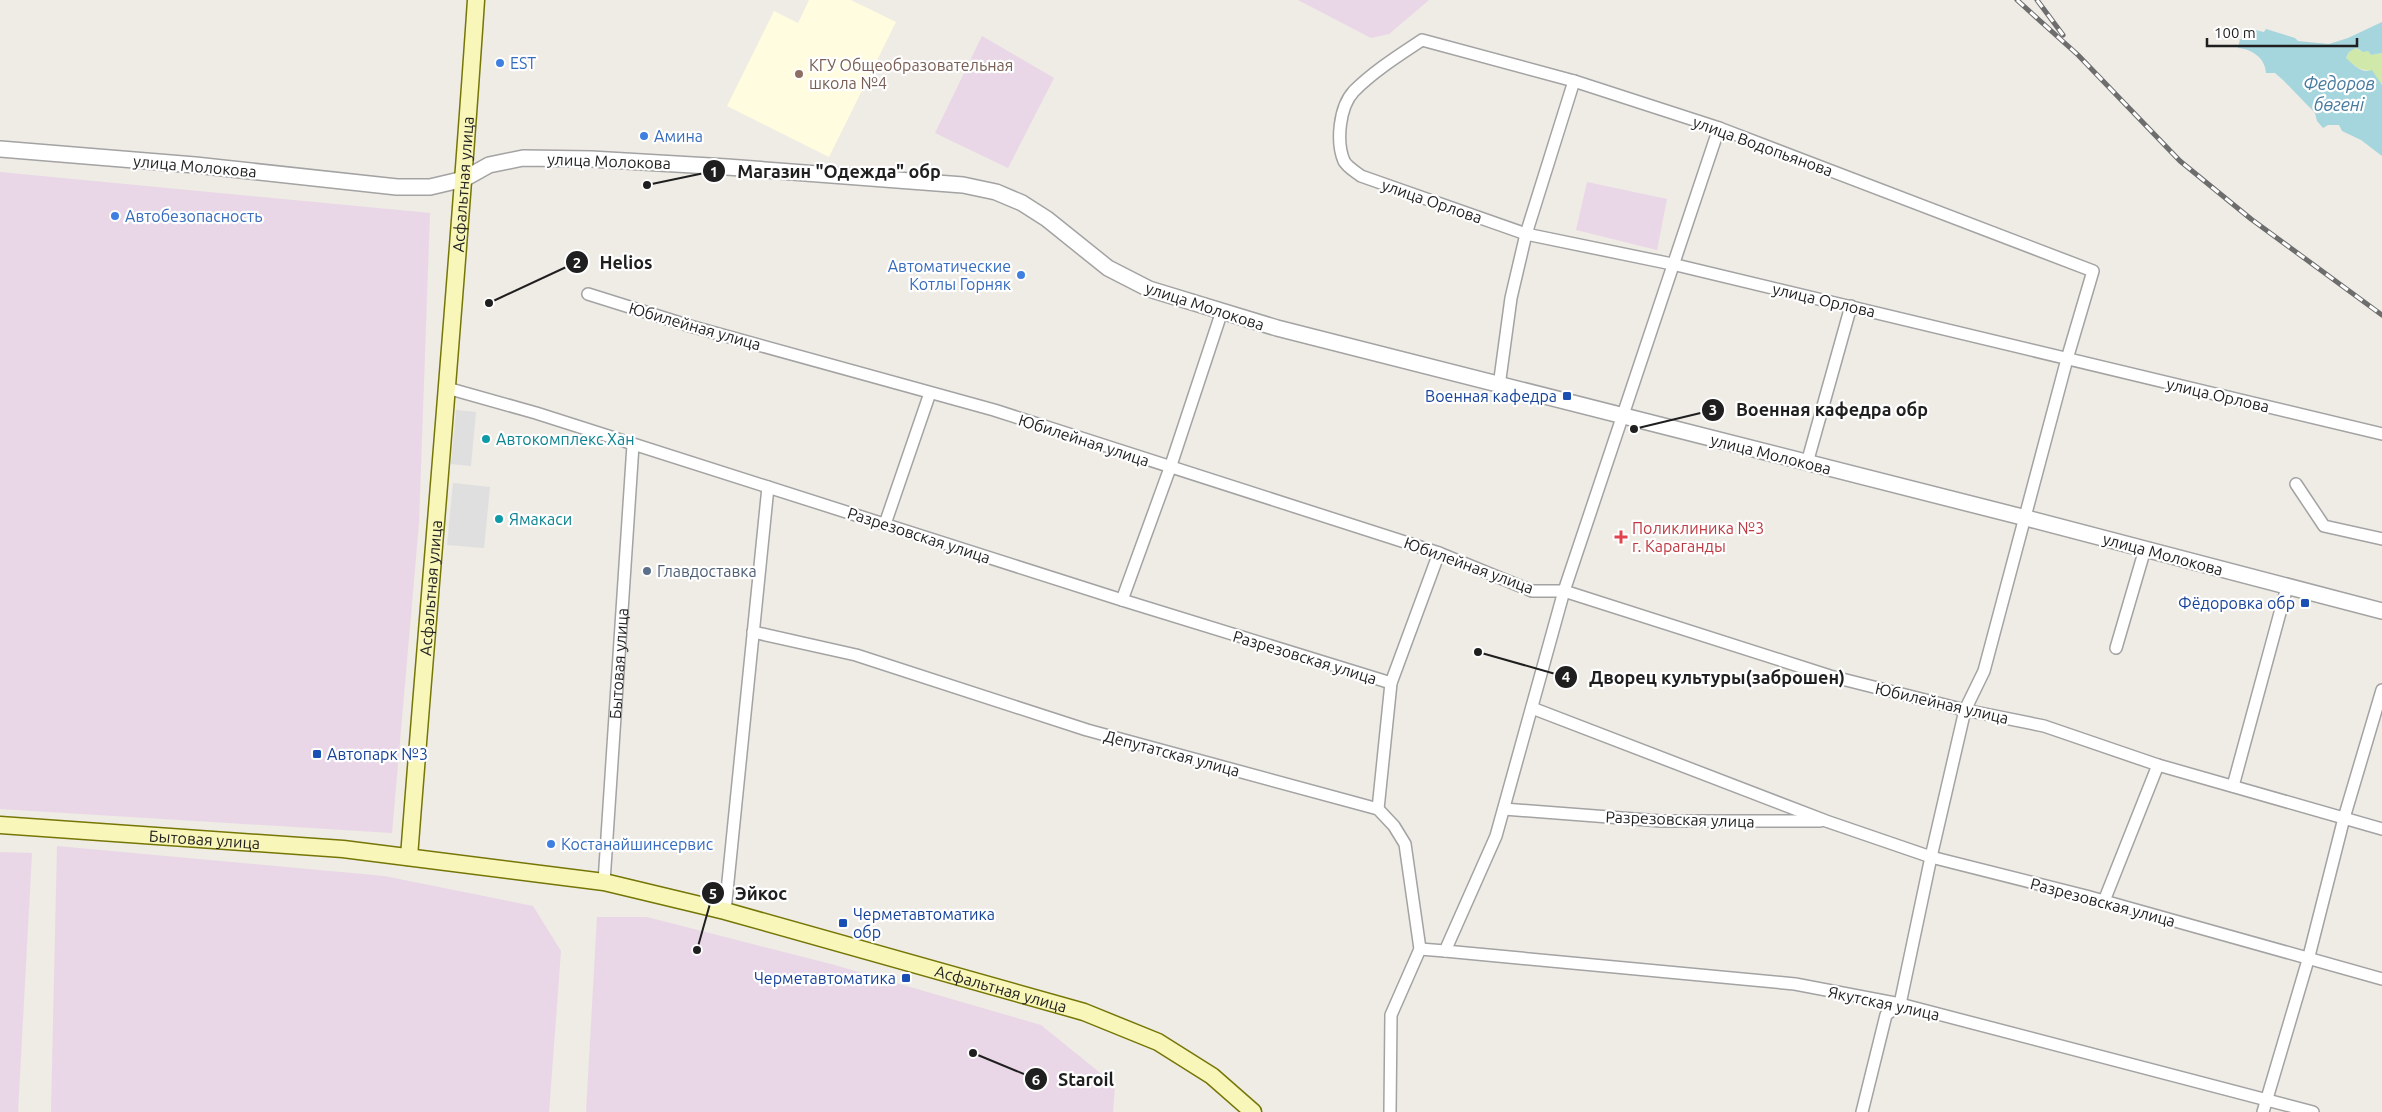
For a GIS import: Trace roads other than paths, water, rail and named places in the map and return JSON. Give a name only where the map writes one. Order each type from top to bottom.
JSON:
[{"type":"main road","name":"Асфальтная улица","points":[[476,0],[464,179],[409,857],[604,882],[725,911],[1084,1012],[1158,1042],[1212,1076],[1253,1112]]},
{"type":"main road","name":"Бытовая улица","points":[[0,825],[243,841],[409,857]]},
{"type":"street","name":"улица Водопьянова","points":[[1352,93],[1382,66],[1422,40],[1574,81],[1719,128],[2093,271],[2067,359]]},
{"type":"street","points":[[1499,386],[1511,298],[1526,234],[1574,81]]},
{"type":"street","name":"улица Орлова","points":[[1352,93],[1340,122],[1339,140],[1345,162],[1361,176],[1526,234],[1672,264],[2382,434]]},
{"type":"street","points":[[1445,951],[1496,836],[1564,591],[1719,128]]},
{"type":"street","name":"улица Молокова","points":[[0,149],[195,165],[397,187],[430,187],[464,179],[489,165],[523,158],[582,159],[733,167],[963,185],[996,192],[1022,203],[1046,219],[1108,268],[1149,289],[1277,328],[1499,386],[2026,518],[2382,612]]},
{"type":"street","name":"Юбилейная улица","points":[[588,294],[690,326],[994,410],[1439,553],[1532,591],[1564,591],[1830,676],[1966,710],[2044,726],[2158,765],[2382,829]]},
{"type":"street","points":[[1807,463],[1851,306]]},
{"type":"street","points":[[1122,600],[1170,468],[1222,311]]},
{"type":"street","points":[[1862,1112],[1886,1015],[1900,1004],[1931,857],[1966,710],[1984,671],[2067,359]]},
{"type":"street","name":"Разрезовская улица","points":[[447,388],[536,413],[1122,600],[1391,683]]},
{"type":"street","points":[[884,524],[930,392]]},
{"type":"street","name":"Бытовая улица","points":[[604,882],[633,445]]},
{"type":"street","points":[[2296,484],[2324,526],[2382,539]]},
{"type":"street","points":[[725,911],[768,487]]},
{"type":"street","points":[[2116,648],[2145,549]]},
{"type":"street","points":[[1390,1112],[1391,1015],[1420,949],[1405,844],[1394,826],[1378,809],[1391,683],[1439,553]]},
{"type":"street","points":[[2233,786],[2287,587]]},
{"type":"street","name":"Депутатская улица","points":[[754,632],[856,655],[1087,730],[1378,809]]},
{"type":"street","points":[[2263,1112],[2308,960],[2344,818],[2382,690]]},
{"type":"street","name":"Разрезовская улица","points":[[1532,708],[1826,821],[1931,857],[2104,901],[2308,960],[2382,979]]},
{"type":"street","points":[[2104,901],[2158,765]]},
{"type":"street","name":"Разрезовская улица","points":[[1504,809],[1661,821],[1826,821]]},
{"type":"street","name":"Якутская улица","points":[[1420,949],[1795,984],[1900,1004],[2313,1112]]},
{"type":"water","name":"Федоров бөгені","points":[[2382,22],[2382,53],[2371,55],[2368,51],[2363,52],[2356,48],[2349,52],[2346,58],[2361,70],[2372,70],[2382,85],[2382,156],[2361,140],[2342,131],[2339,125],[2328,125],[2323,128],[2317,121],[2315,113],[2283,80],[2275,73],[2266,73],[2260,58],[2248,50],[2238,48],[2240,39],[2245,40],[2247,37],[2241,32],[2251,33],[2255,30],[2264,32],[2266,29],[2295,38],[2298,41],[2329,44],[2348,38]]},
{"type":"railway","points":[[2017,0],[2078,55],[2180,161],[2251,219],[2382,315]]},
{"type":"railway","points":[[2037,0],[2063,35]]},
{"type":"place","name":"EST","points":[[500,63]]},
{"type":"place","name":"КГУ Общеобразовательная школа №4","points":[[799,74]]},
{"type":"place","name":"Амина","points":[[644,136]]},
{"type":"place","name":"Магазин \"Одежда\" обр","points":[[647,185]]},
{"type":"place","name":"Автобезопасность","points":[[115,216]]},
{"type":"place","name":"Автоматические Котлы Горняк","points":[[1021,275]]},
{"type":"place","name":"Helios","points":[[489,303]]},
{"type":"place","name":"Военная кафедра","points":[[1567,396]]},
{"type":"place","name":"Военная кафедра обр","points":[[1634,429]]},
{"type":"place","name":"Автокомплекс Хан","points":[[486,439]]},
{"type":"place","name":"Ямакаси","points":[[499,519]]},
{"type":"place","name":"Поликлиника №3 г. Караганды","points":[[1621,537]]},
{"type":"place","name":"Главдоставка","points":[[647,571]]},
{"type":"place","name":"Фёдоровка обр","points":[[2305,603]]},
{"type":"place","name":"Дворец культуры(заброшен)","points":[[1478,652]]},
{"type":"place","name":"Автопарк №3","points":[[317,754]]},
{"type":"place","name":"Костанайшинсервис","points":[[551,844]]},
{"type":"place","name":"Черметавтоматика обр","points":[[843,923]]},
{"type":"place","name":"Эйкос","points":[[697,950]]},
{"type":"place","name":"Черметавтоматика","points":[[906,978]]},
{"type":"place","name":"Staroil","points":[[973,1053]]}]
